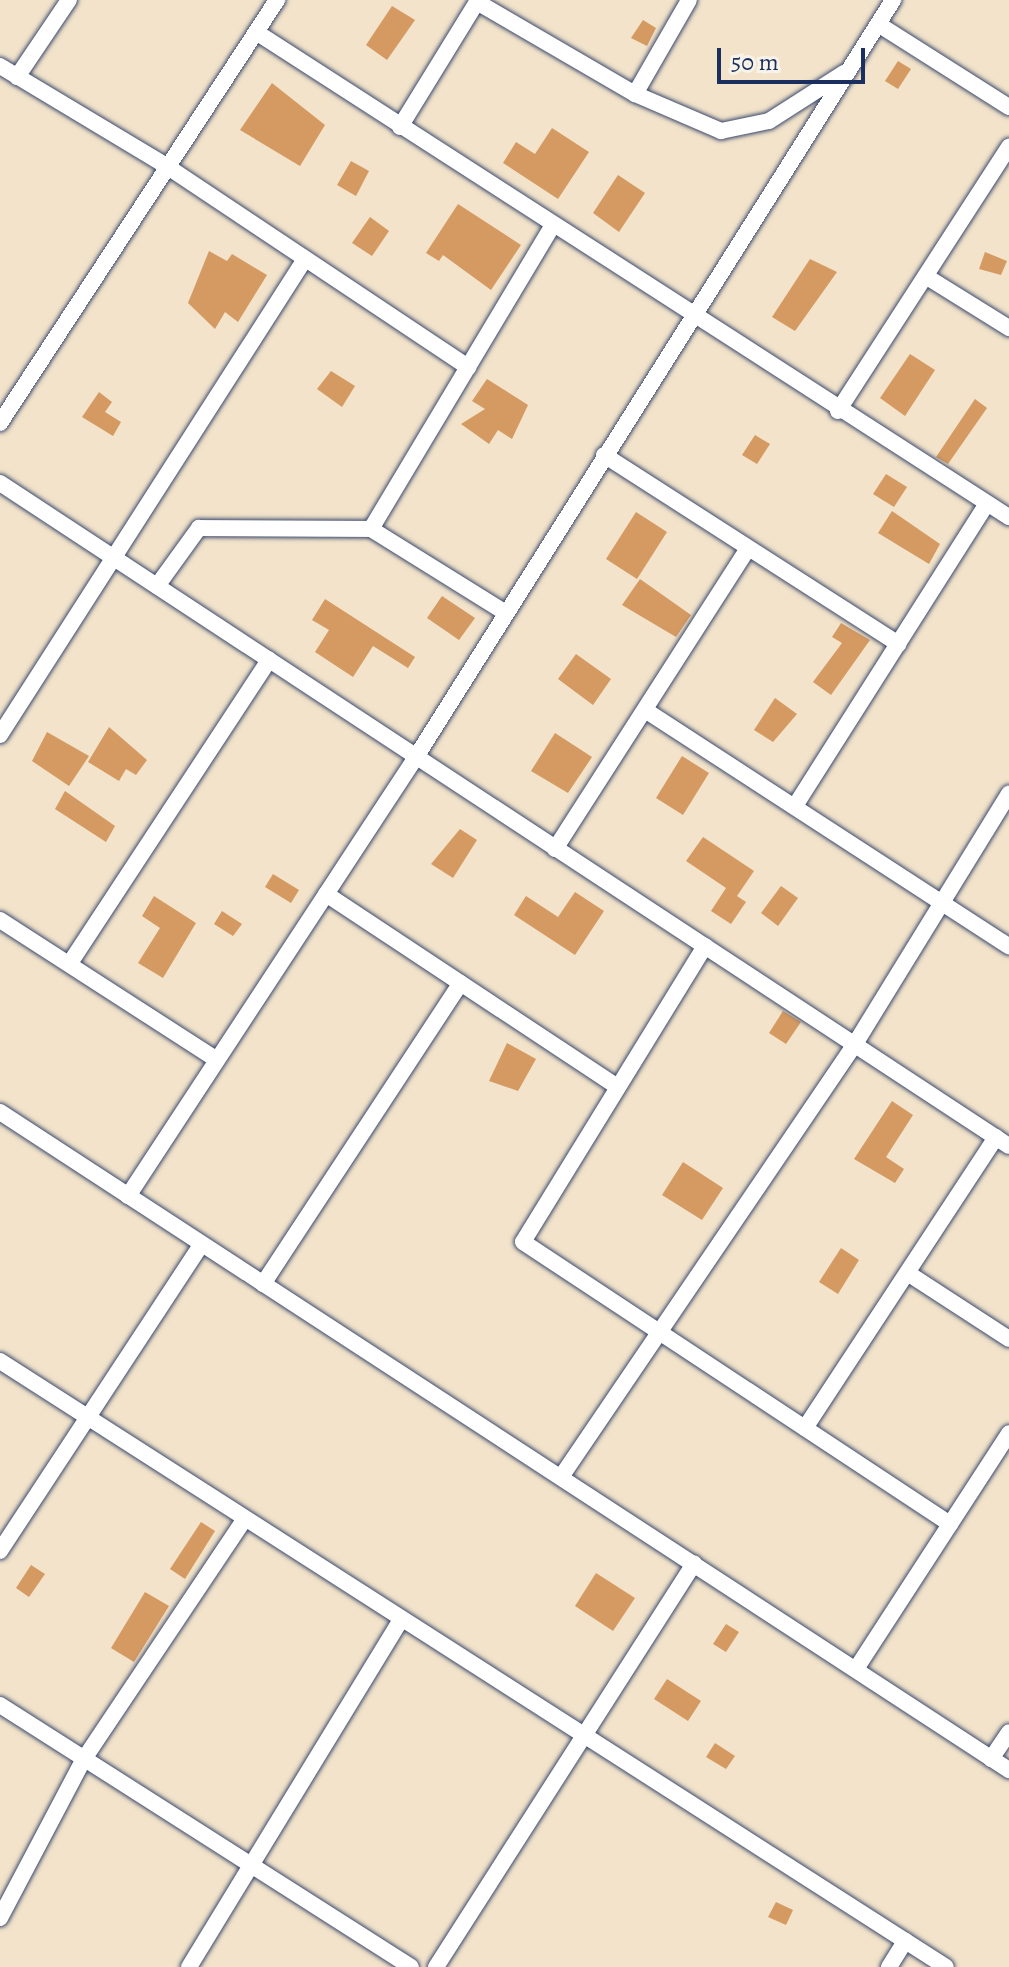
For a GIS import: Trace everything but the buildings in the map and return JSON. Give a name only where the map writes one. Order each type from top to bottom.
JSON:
[{"type":"street","points":[[17,77],[69,0]]},
{"type":"street","points":[[0,423],[277,0]]},
{"type":"street","points":[[635,94],[689,0]]},
{"type":"street","points":[[128,1196],[416,757],[893,0]]},
{"type":"street","points":[[400,127],[477,1],[635,94],[721,131],[769,121],[849,70]]},
{"type":"street","points":[[878,24],[1009,107]]},
{"type":"street","points":[[256,32],[690,318],[1009,517]]},
{"type":"street","points":[[0,66],[168,167],[468,367]]},
{"type":"street","points":[[838,411],[1009,147]]},
{"type":"street","points":[[371,529],[552,227]]},
{"type":"street","points":[[0,735],[305,259]]},
{"type":"street","points":[[927,277],[1009,328]]},
{"type":"street","points":[[604,455],[746,551],[898,644]]},
{"type":"street","points":[[0,483],[1003,1142],[805,1428]]},
{"type":"street","points":[[795,806],[987,504]]},
{"type":"street","points":[[157,586],[199,528],[371,529],[506,613]]},
{"type":"street","points":[[555,849],[746,551]]},
{"type":"street","points":[[70,963],[269,660]]},
{"type":"street","points":[[645,710],[1009,946]]},
{"type":"street","points":[[561,1477],[855,1044],[1009,794]]},
{"type":"street","points":[[326,894],[618,1087]]},
{"type":"street","points":[[0,920],[216,1059]]},
{"type":"street","points":[[705,946],[523,1242],[950,1524]]},
{"type":"street","points":[[263,1284],[461,983]]},
{"type":"street","points":[[0,1112],[1009,1770]]},
{"type":"street","points":[[0,1551],[202,1244]]},
{"type":"street","points":[[909,1274],[1009,1339]]},
{"type":"street","points":[[0,1361],[946,1967]]},
{"type":"street","points":[[856,1669],[1009,1433]]},
{"type":"street","points":[[0,1918],[84,1759],[244,1520]]},
{"type":"street","points":[[436,1967],[694,1563]]},
{"type":"street","points":[[189,1967],[401,1620]]},
{"type":"street","points":[[0,1705],[411,1967]]},
{"type":"street","points":[[991,1759],[1009,1732]]},
{"type":"street","points":[[889,1967],[905,1941]]}]
